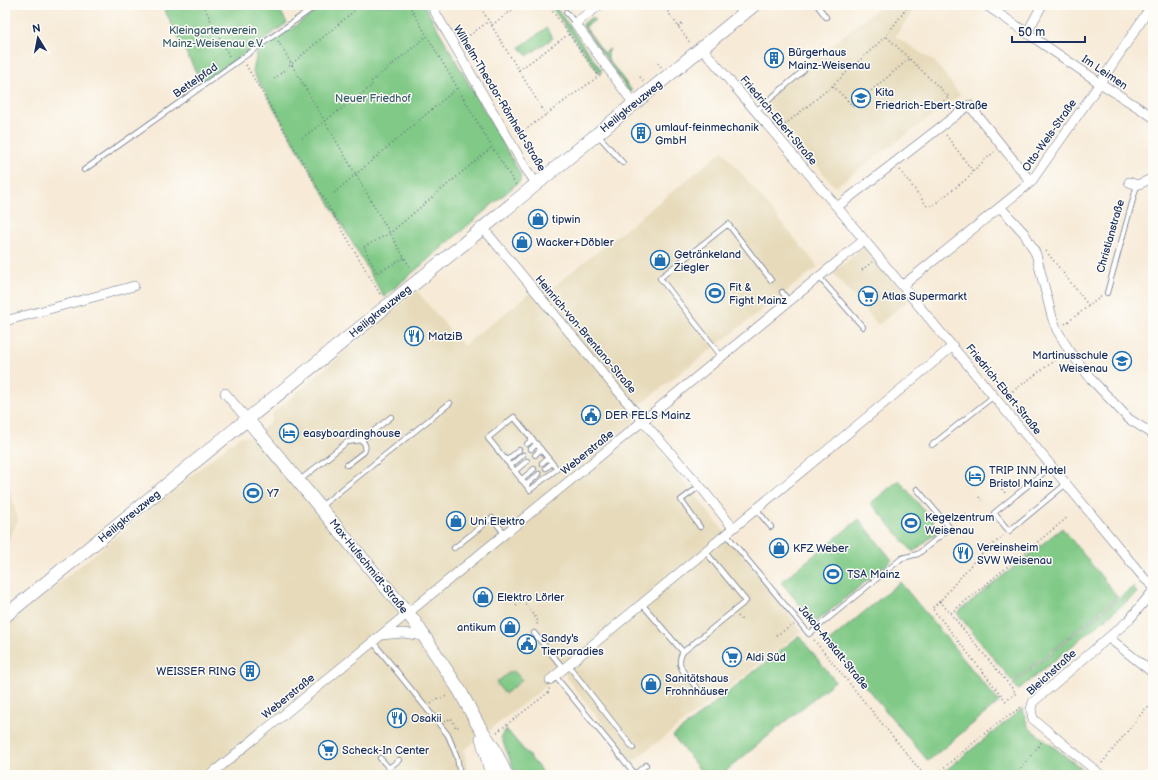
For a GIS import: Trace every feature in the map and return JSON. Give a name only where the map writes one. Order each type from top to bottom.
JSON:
[{"type":"street","name":"Wilhelm-Theodor-Römheld-Straße","points":[[431,5],[526,170],[536,183]]},
{"type":"street","points":[[600,5],[575,23],[634,104]]},
{"type":"street","name":"Heiligkreuzweg","points":[[5,616],[634,104],[697,46],[754,5]]},
{"type":"street","name":"Im Leimen","points":[[986,5],[1100,83],[1153,117]]},
{"type":"street","points":[[1027,33],[1042,5]]},
{"type":"street","name":"Otto-Wels-Straße","points":[[902,286],[1031,182],[1152,5]]},
{"type":"street","name":"Friedrich-Ebert-Straße","points":[[697,46],[756,111],[953,346],[1144,578],[1153,586]]},
{"type":"street","points":[[837,207],[968,105],[1031,182]]},
{"type":"street","name":"Christianstraße","points":[[1133,183],[1153,178]]},
{"type":"street","points":[[1000,207],[1024,233],[1036,254],[1052,317],[1057,330],[1069,350],[1091,378],[1130,420],[1153,434]]},
{"type":"street","name":"Heinrich-von-Brentano-Straße","points":[[483,228],[644,422],[700,486],[733,528]]},
{"type":"street","name":"Weberstraße","points":[[210,775],[644,422],[864,240]]},
{"type":"street","points":[[5,321],[134,286]]},
{"type":"street","points":[[553,678],[953,346]]},
{"type":"street","points":[[225,393],[247,419]]},
{"type":"street","name":"Max-Hufschmidt-Straße","points":[[247,419],[408,613],[460,691],[477,723],[494,749],[506,775]]},
{"type":"street","name":"Bleichstraße","points":[[1099,773],[1033,719],[1030,709],[1033,702],[1129,620],[1153,591]]},
{"type":"street","points":[[381,635],[403,633],[424,636]]},
{"type":"street","points":[[1109,638],[1153,673]]},
{"type":"street","name":"Max-Hufschmidt-Straße","points":[[477,723],[492,775]]},
{"type":"lane","name":"Bettelpfad","points":[[84,170],[317,5]]},
{"type":"lane","points":[[816,5],[826,17]]},
{"type":"lane","points":[[566,12],[575,23]]},
{"type":"lane","points":[[756,111],[804,70]]},
{"type":"lane","points":[[597,133],[623,163]]},
{"type":"lane","name":"Christianstraße","points":[[1107,293],[1133,183]]},
{"type":"lane","points":[[722,357],[660,278],[728,224],[771,280]]},
{"type":"lane","points":[[819,277],[862,327]]},
{"type":"lane","points":[[782,292],[789,302]]},
{"type":"lane","points":[[932,445],[996,399]]},
{"type":"lane","points":[[320,507],[450,403]]},
{"type":"lane","points":[[299,481],[347,442],[362,440],[391,417]]},
{"type":"lane","points":[[514,417],[537,444],[557,469],[530,490],[488,438],[514,417]]},
{"type":"lane","points":[[527,444],[533,439]]},
{"type":"lane","points":[[347,465],[365,449],[362,440]]},
{"type":"lane","points":[[530,449],[537,444]]},
{"type":"lane","points":[[506,461],[519,450]]},
{"type":"lane","points":[[535,454],[541,450]]},
{"type":"lane","points":[[510,466],[523,455]]},
{"type":"lane","points":[[542,463],[548,458]]},
{"type":"lane","points":[[515,471],[528,461]]},
{"type":"lane","points":[[546,468],[552,463]]},
{"type":"lane","points":[[1052,466],[994,513],[1009,531],[1066,484]]},
{"type":"lane","points":[[522,480],[534,469]]},
{"type":"lane","points":[[526,485],[539,474]]},
{"type":"lane","points":[[700,486],[681,500],[700,527]]},
{"type":"lane","points":[[809,634],[902,558],[918,554],[950,528],[918,489]]},
{"type":"lane","points":[[756,509],[771,527]]},
{"type":"lane","points":[[454,548],[492,518],[506,534]]},
{"type":"lane","name":"Jakob-Anstatt-Straße","points":[[726,534],[809,634]]},
{"type":"lane","points":[[698,689],[681,669],[679,660],[683,652],[746,601],[705,551]]},
{"type":"lane","points":[[642,604],[683,652]]},
{"type":"lane","points":[[534,633],[566,667],[633,748]]},
{"type":"lane","points":[[373,642],[448,735],[457,757],[460,775]]},
{"type":"lane","points":[[553,678],[635,774],[646,765]]},
{"type":"lane","points":[[380,758],[389,768],[399,760]]},
{"type":"path","points":[[202,5],[233,64]]},
{"type":"path","points":[[274,79],[361,5]]},
{"type":"path","points":[[409,5],[492,147],[518,186]]},
{"type":"path","points":[[479,5],[546,115]]},
{"type":"path","points":[[492,25],[519,5]]},
{"type":"path","points":[[510,141],[600,76],[548,5]]},
{"type":"path","points":[[663,5],[678,26],[697,46]]},
{"type":"path","points":[[774,133],[832,86],[886,36],[909,5]]},
{"type":"path","points":[[454,45],[489,21]]},
{"type":"path","points":[[678,26],[683,22]]},
{"type":"path","points":[[519,70],[569,34]]},
{"type":"path","points":[[274,35],[414,274]]},
{"type":"path","points":[[302,138],[372,86],[371,82],[427,36]]},
{"type":"path","points":[[886,36],[949,97],[937,106],[936,104]]},
{"type":"path","points":[[242,58],[382,299]]},
{"type":"path","points":[[832,86],[853,106],[909,59]]},
{"type":"path","points":[[658,63],[662,68]]},
{"type":"path","points":[[640,78],[644,83]]},
{"type":"path","points":[[334,193],[458,88]]},
{"type":"path","points":[[940,127],[972,170],[974,170]]},
{"type":"path","points":[[894,163],[927,206],[932,206],[969,177],[974,170],[1002,146]]},
{"type":"path","points":[[404,258],[377,274],[364,247],[390,233],[492,147]]},
{"type":"path","points":[[1042,246],[1089,306]]},
{"type":"path","points":[[1057,330],[1107,293]]},
{"type":"path","points":[[996,399],[1069,350]]},
{"type":"path","points":[[999,486],[1010,500]]},
{"type":"path","points":[[956,522],[966,514]]},
{"type":"path","points":[[951,613],[1068,517]]},
{"type":"path","points":[[940,601],[1016,693],[1006,701],[932,608],[940,601],[976,559],[1009,531]]},
{"type":"path","points":[[516,606],[523,602],[538,621],[534,633]]},
{"type":"path","points":[[776,635],[799,622]]},
{"type":"path","name":"Jakob-Anstatt-Straße","points":[[809,634],[924,775]]},
{"type":"path","points":[[497,732],[549,692],[553,678]]},
{"type":"path","points":[[426,707],[437,699],[446,696]]},
{"type":"path","name":"Bleichstraße","points":[[935,775],[997,723],[1020,707],[1027,704]]},
{"type":"path","points":[[1099,773],[1146,708],[1153,710]]},
{"type":"path","points":[[441,725],[451,718],[456,728],[460,726]]},
{"type":"path","points":[[1016,775],[1049,732]]},
{"type":"shaded area","name":"Kita Friedrich-Ebert-Straße","points":[[882,5],[918,5],[895,36],[935,62],[960,95],[835,187],[763,100]]},
{"type":"shaded area","points":[[723,151],[818,267],[630,412],[802,631],[632,762],[563,673],[464,750],[468,775],[5,775],[5,627],[240,436],[252,437],[271,422],[273,413],[417,291],[463,346],[542,284],[548,291]]},
{"type":"shaded area","points":[[864,247],[909,300],[878,325],[833,273]]},
{"type":"shaded area","points":[[5,474],[18,520],[5,547]]},
{"type":"green space","name":"Kleingartenverein Mainz-Weisenau e.V.","points":[[162,5],[277,5],[287,23],[202,84]]},
{"type":"green space","name":"Neuer Friedhof","points":[[325,5],[424,5],[521,175],[520,181],[384,297],[253,72],[257,53]]},
{"type":"green space","points":[[550,5],[554,5],[602,71],[599,73]]},
{"type":"green space","points":[[592,17],[595,20],[585,27],[604,53],[610,49],[608,59],[632,91],[630,93],[583,26],[584,23]]},
{"type":"green space","points":[[546,28],[553,38],[527,56],[520,47]]},
{"type":"green space","name":"Kegelzentrum Weisenau","points":[[899,480],[940,530],[913,552],[871,503]]},
{"type":"green space","name":"TSA Mainz","points":[[859,519],[892,560],[815,623],[781,582]]},
{"type":"green space","points":[[1062,528],[1118,597],[1013,682],[957,613]]},
{"type":"green space","points":[[900,582],[999,702],[928,761],[828,642]]},
{"type":"green space","points":[[1133,587],[1137,593],[1018,690],[1013,684]]},
{"type":"green space","points":[[799,636],[835,681],[721,775],[704,775],[673,736]]},
{"type":"green space","points":[[511,671],[514,671],[522,680],[505,694],[496,683]]},
{"type":"green space","points":[[1023,708],[1029,728],[1090,775],[940,775]]},
{"type":"green space","points":[[507,730],[545,775],[516,775],[501,737],[504,731]]},
{"type":"place","name":"Bürgerhaus Mainz-Weisenau","points":[[774,58]]},
{"type":"place","name":"Kita Friedrich-Ebert-Straße","points":[[861,98]]},
{"type":"place","name":"umlauf-feinmechanik GmbH","points":[[641,133]]},
{"type":"place","name":"tipwin","points":[[538,219]]},
{"type":"place","name":"Wacker+Döbler","points":[[522,242]]},
{"type":"place","name":"Getränkeland Ziegler","points":[[660,260]]},
{"type":"place","name":"Fit & Fight Mainz","points":[[715,293]]},
{"type":"place","name":"Atlas Supermarkt","points":[[868,296]]},
{"type":"place","name":"MatziB","points":[[414,336]]},
{"type":"place","name":"Martinusschule Weisenau","points":[[1122,361]]},
{"type":"place","name":"DER FELS Mainz","points":[[591,415]]},
{"type":"place","name":"easyboardinghouse","points":[[289,433]]},
{"type":"place","name":"TRIP INN Hotel Bristol Mainz","points":[[975,476]]},
{"type":"place","name":"Y7","points":[[253,493]]},
{"type":"place","name":"Uni Elektro","points":[[456,521]]},
{"type":"place","name":"Kegelzentrum Weisenau","points":[[911,523]]},
{"type":"place","name":"KFZ Weber","points":[[779,548]]},
{"type":"place","name":"Vereinsheim SVW Weisenau","points":[[963,553]]},
{"type":"place","name":"TSA Mainz","points":[[833,574]]},
{"type":"place","name":"Elektro Lörler","points":[[483,597]]},
{"type":"place","name":"antikum","points":[[510,627]]},
{"type":"place","name":"Sandy's Tierparadies","points":[[527,644]]},
{"type":"place","name":"Aldi Süd","points":[[732,657]]},
{"type":"place","name":"WEISSER RING","points":[[250,671]]},
{"type":"place","name":"Sanitätshaus Frohnhäuser","points":[[651,684]]},
{"type":"place","name":"Osakii","points":[[397,718]]},
{"type":"place","name":"Scheck-In Center","points":[[328,750]]}]
